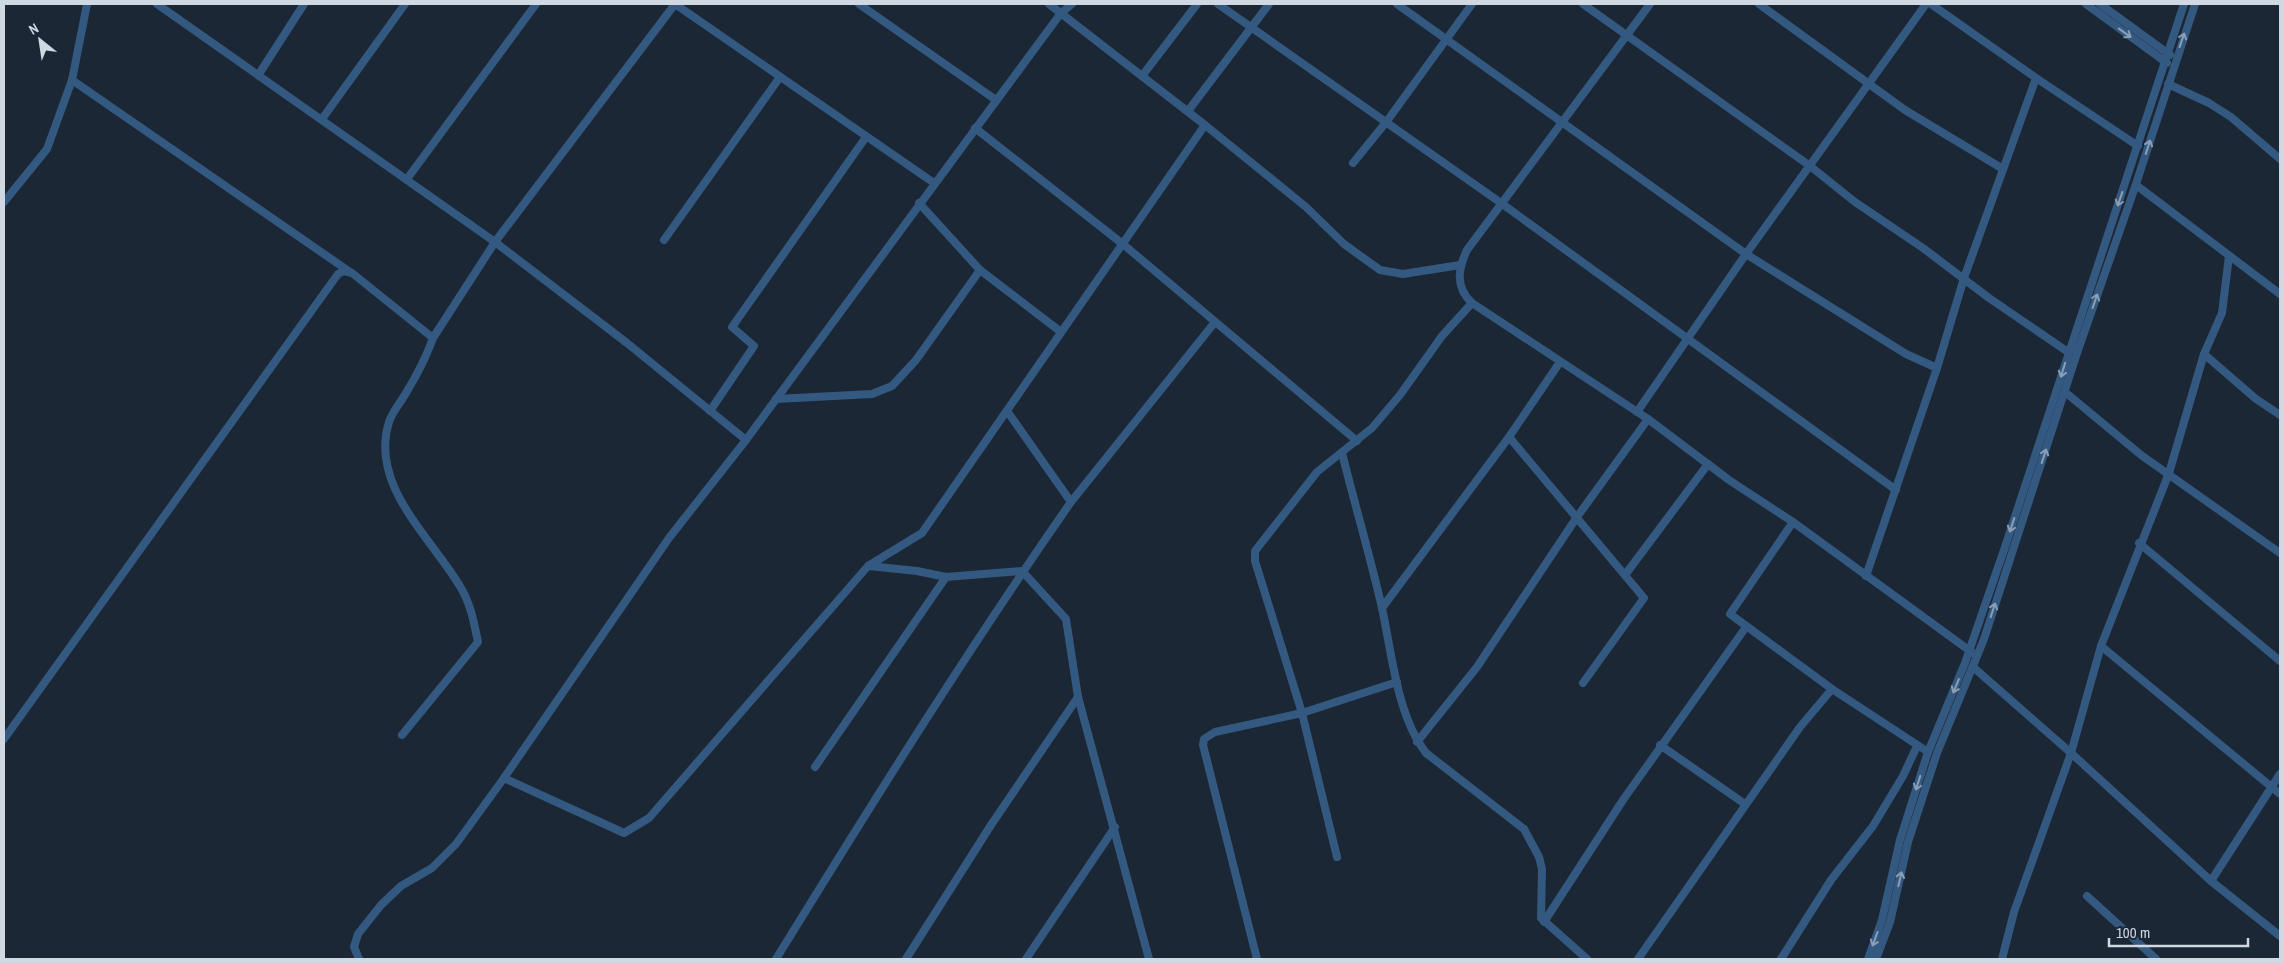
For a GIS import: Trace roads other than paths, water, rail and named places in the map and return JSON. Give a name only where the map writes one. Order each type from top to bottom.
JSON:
[{"type":"street","points":[[4,202],[47,149],[72,80],[87,4]]},
{"type":"street","points":[[157,4],[495,242],[627,343],[746,440]]},
{"type":"street","points":[[258,74],[304,4]]},
{"type":"street","points":[[322,119],[405,4]]},
{"type":"street","points":[[407,179],[536,4]]},
{"type":"street","points":[[402,735],[478,642],[472,611],[462,589],[402,503],[391,477],[384,449],[389,422],[424,364],[433,338],[495,242],[675,4],[934,183]]},
{"type":"street","points":[[860,4],[996,100]]},
{"type":"street","points":[[1050,4],[1205,125],[1306,207],[1344,244],[1380,270],[1403,274],[1460,265]]},
{"type":"street","points":[[1061,13],[1062,4]]},
{"type":"street","points":[[359,959],[354,947],[358,934],[380,906],[401,886],[432,868],[456,844],[504,778],[669,538],[746,440],[919,202],[1061,13],[1072,4]]},
{"type":"street","points":[[1142,76],[1197,4]]},
{"type":"street","points":[[1218,4],[1387,121],[1686,340],[1774,400],[1896,490]]},
{"type":"street","points":[[1188,112],[1269,4]]},
{"type":"street","points":[[1397,4],[1746,254],[1906,354],[1937,368]]},
{"type":"street","points":[[1353,163],[1387,121],[1472,4]]},
{"type":"street","points":[[1583,4],[1810,166],[1855,202],[2068,352]]},
{"type":"street","points":[[1650,4],[1467,250],[1460,265],[1458,278],[1466,296],[1472,303],[1648,419],[1977,656]]},
{"type":"street","points":[[1759,4],[1913,115],[2003,169]]},
{"type":"street","points":[[1637,412],[1746,254],[1926,4]]},
{"type":"street","points":[[1931,4],[2036,78],[2138,146]]},
{"type":"street","points":[[2086,4],[2166,58]]},
{"type":"street","points":[[2100,4],[2174,64]]},
{"type":"street","points":[[1868,959],[1882,920],[1900,840],[1928,752],[1969,650],[2184,4]]},
{"type":"street","points":[[1876,959],[1890,922],[1908,842],[1937,753],[1977,656],[2195,4]]},
{"type":"street","points":[[664,240],[780,77]]},
{"type":"street","points":[[1866,576],[1937,368],[1964,278],[2036,78]]},
{"type":"street","points":[[72,80],[352,273],[433,338]]},
{"type":"street","points":[[2168,84],[2209,103],[2231,118],[2280,160]]},
{"type":"street","points":[[504,778],[624,834],[649,818],[868,566],[922,533],[1124,245],[1205,125]]},
{"type":"street","points":[[975,128],[1124,245],[1357,441]]},
{"type":"street","points":[[710,411],[754,346],[732,327],[866,137]]},
{"type":"street","points":[[2136,184],[2280,294]]},
{"type":"street","points":[[919,202],[980,270],[1062,332]]},
{"type":"street","points":[[2003,959],[2014,912],[2071,752],[2101,646],[2139,543],[2169,473],[2204,354],[2222,313],[2230,256]]},
{"type":"street","points":[[776,399],[872,394],[892,386],[916,360],[980,270]]},
{"type":"street","points":[[4,739],[338,274],[344,271],[352,273]]},
{"type":"street","points":[[1337,857],[1302,713],[1254,561],[1255,551],[1316,472],[1372,428],[1400,395],[1442,336],[1472,303]]},
{"type":"street","points":[[776,959],[891,773],[1022,571],[1071,502],[1215,322]]},
{"type":"street","points":[[2204,354],[2256,399],[2280,415]]},
{"type":"street","points":[[1382,608],[1509,438],[1560,362]]},
{"type":"street","points":[[2065,392],[2128,444],[2280,553]]},
{"type":"street","points":[[1006,411],[1071,502]]},
{"type":"street","points":[[1418,742],[1477,667],[1577,517],[1648,419]]},
{"type":"street","points":[[1509,438],[1644,598],[1583,683]]},
{"type":"street","points":[[1342,453],[1382,608],[1397,682],[1410,727],[1426,753],[1517,821],[1524,829],[1539,857],[1542,869],[1540,913],[1544,922],[1587,959]]},
{"type":"street","points":[[1625,575],[1708,464]]},
{"type":"street","points":[[1793,522],[1730,614],[1832,689],[1928,752]]},
{"type":"street","points":[[2139,543],[2280,661]]},
{"type":"street","points":[[868,566],[917,571],[946,577],[1022,571]]},
{"type":"street","points":[[1022,571],[1066,619],[1078,697],[1115,827],[1149,959]]},
{"type":"street","points":[[815,768],[946,577]]},
{"type":"street","points":[[1544,922],[1660,745],[1746,627]]},
{"type":"street","points":[[2101,646],[2280,794]]},
{"type":"street","points":[[1973,666],[2071,752],[2211,881],[2280,936]]},
{"type":"street","points":[[1257,959],[1203,745],[1204,739],[1214,732],[1302,713],[1397,682]]},
{"type":"street","points":[[1638,959],[1744,804],[1800,727],[1832,689]]},
{"type":"street","points":[[906,959],[991,825],[1078,697]]},
{"type":"street","points":[[1660,745],[1744,804]]},
{"type":"street","points":[[1782,959],[1831,880],[1873,826],[1904,776],[1917,746]]},
{"type":"street","points":[[2211,881],[2280,774]]},
{"type":"street","points":[[1026,959],[1115,827]]},
{"type":"street","points":[[2087,896],[2156,959]]}]
